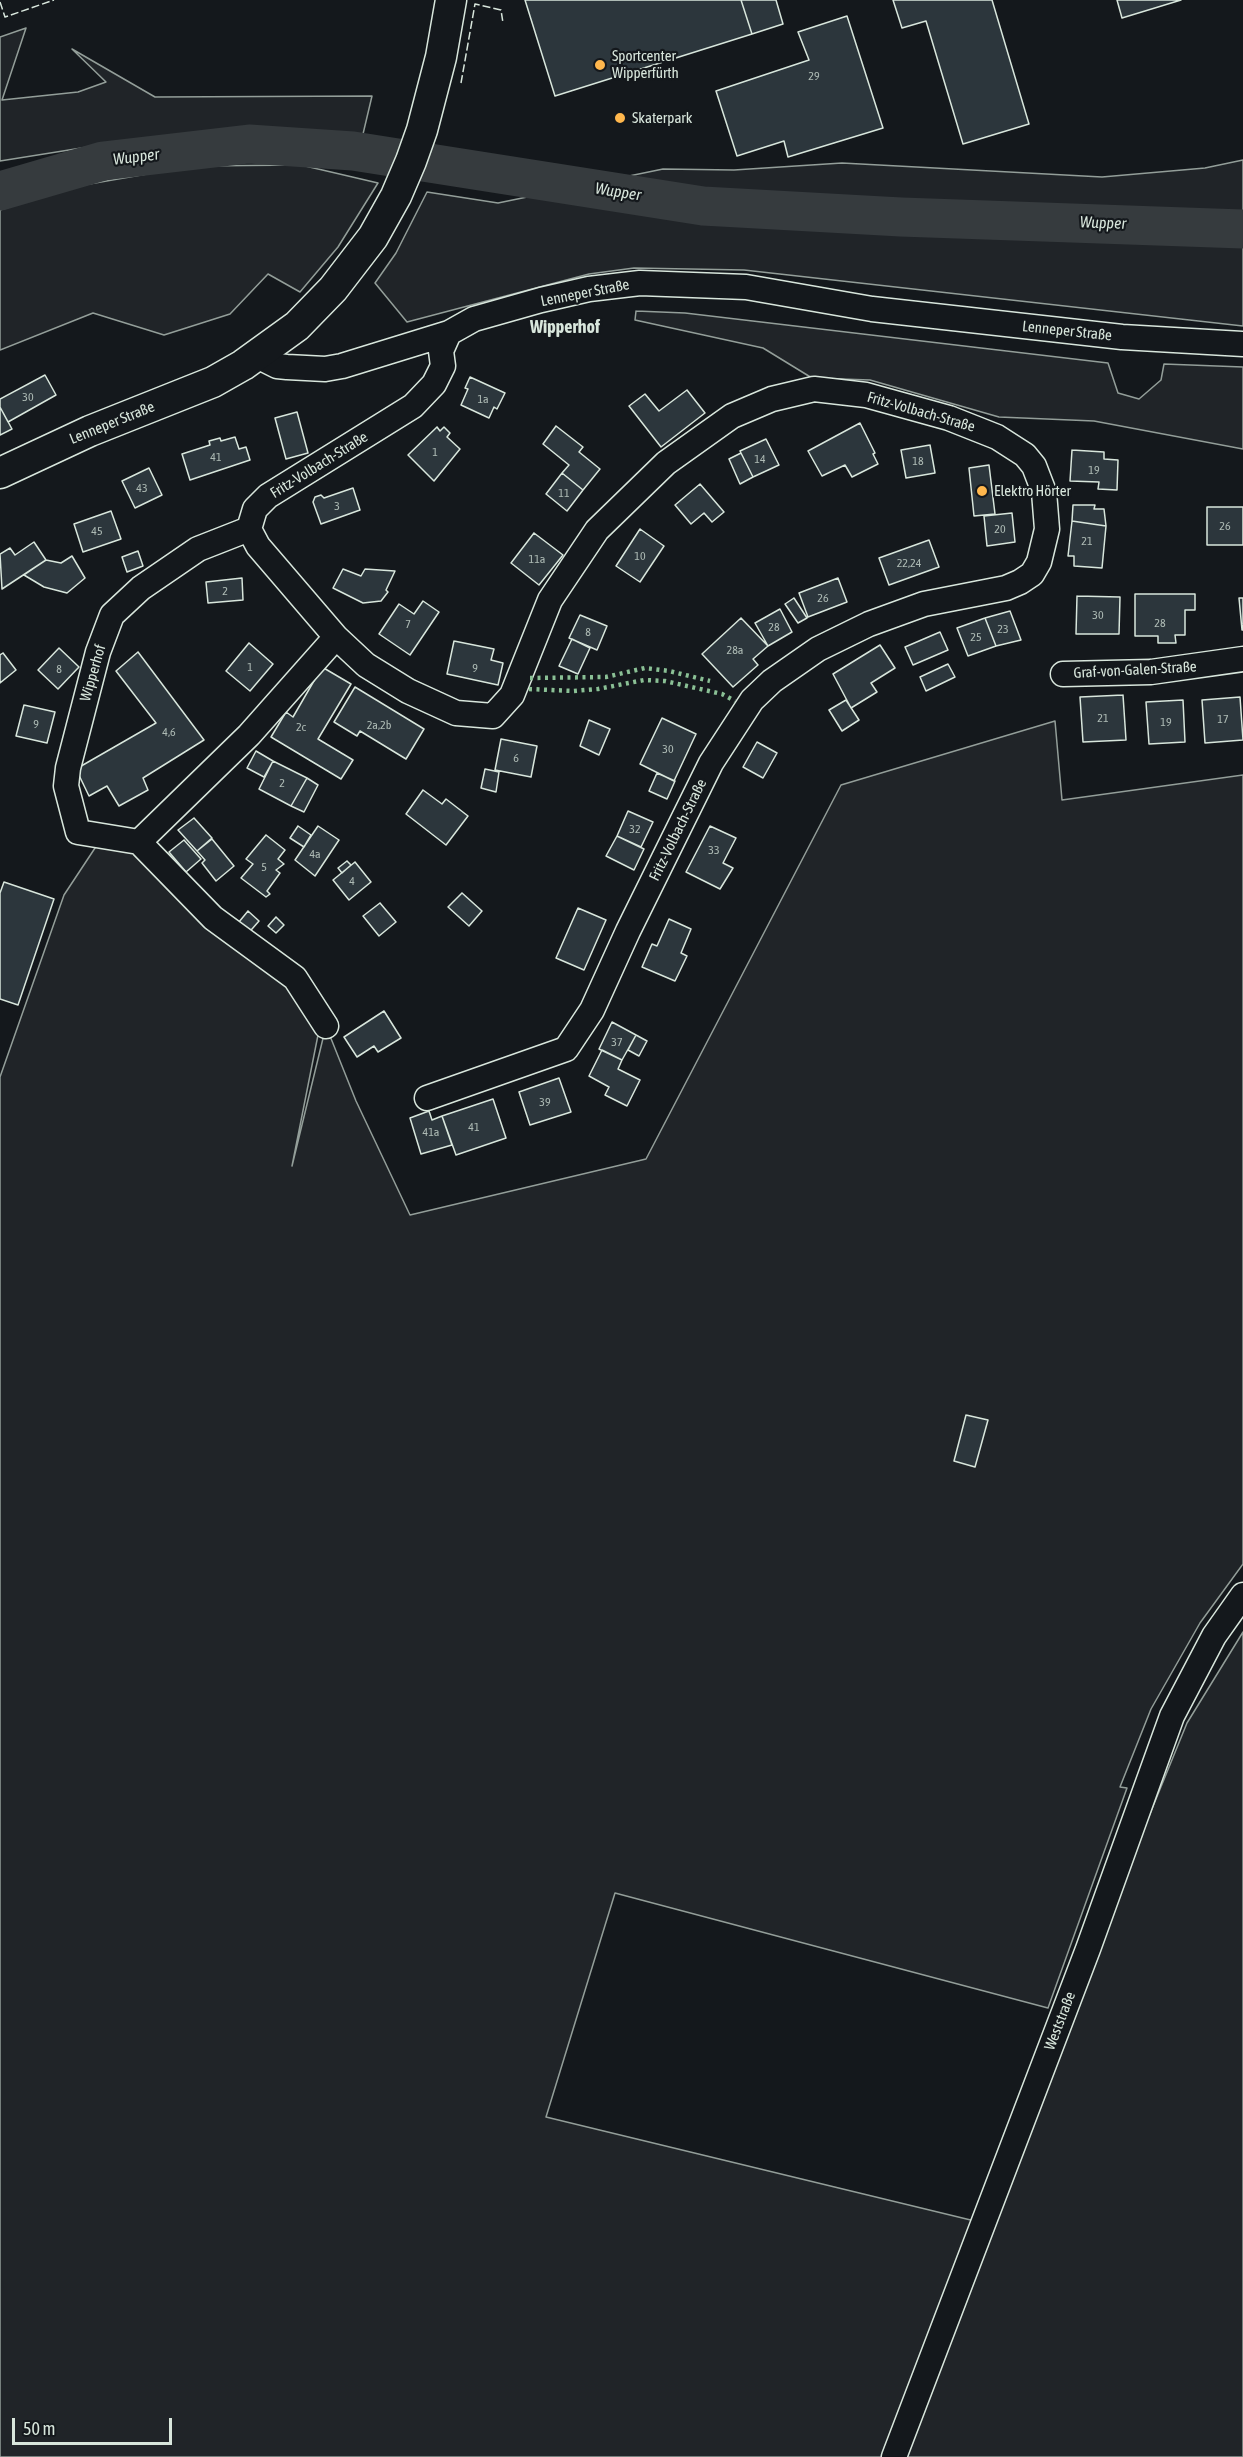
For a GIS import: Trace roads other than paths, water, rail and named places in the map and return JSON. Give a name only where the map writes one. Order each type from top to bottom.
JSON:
[{"type":"main road","points":[[257,356],[297,326],[352,267],[373,237],[396,196],[422,130],[451,0]]},
{"type":"main road","name":"Lenneper Straße","points":[[0,473],[90,431],[213,382],[257,356]]},
{"type":"street","name":"Lenneper Straße","points":[[257,356],[277,366],[325,369],[372,358],[449,333],[474,320],[541,300],[589,289],[640,283],[746,287],[872,309],[1122,337],[1243,344]]},
{"type":"street","name":"Fritz-Volbach-Straße","points":[[427,1098],[566,1049],[592,1010],[711,763],[752,700],[772,681],[818,649],[869,624],[924,604],[1006,588],[1032,574],[1044,546],[1047,529],[1044,492],[1034,466],[1025,455],[988,433],[949,418],[866,395],[814,389],[772,399],[732,416],[666,463],[597,530],[550,600],[512,695],[492,716],[456,713],[408,691],[366,665],[336,637],[258,546],[249,529],[255,509],[268,496],[413,406],[434,384],[443,366],[441,351],[449,333]]},
{"type":"street","name":"Wipperhof","points":[[139,842],[78,832],[66,786],[68,768],[98,652],[112,615],[141,588],[198,549],[249,529]]},
{"type":"street","points":[[326,1026],[295,978],[213,918],[139,842],[249,735],[336,637]]},
{"type":"street","name":"Graf-von-Galen-Straße","points":[[1063,674],[1151,672],[1243,659]]},
{"type":"street","name":"Weststraße","points":[[894,2457],[1088,1949],[1172,1716],[1214,1636],[1243,1595]]},
{"type":"waterway","name":"Wupper","points":[[0,191],[103,161],[249,144],[353,151],[703,206],[901,217],[1243,229]]},
{"type":"place","name":"Sportcenter Wipperfürth","points":[[600,65]]},
{"type":"place","name":"Skaterpark","points":[[620,118]]},
{"type":"place","name":"Elektro Hörter","points":[[982,491]]},
{"type":"district","name":"Wipperhof","points":[[565,327]]}]
